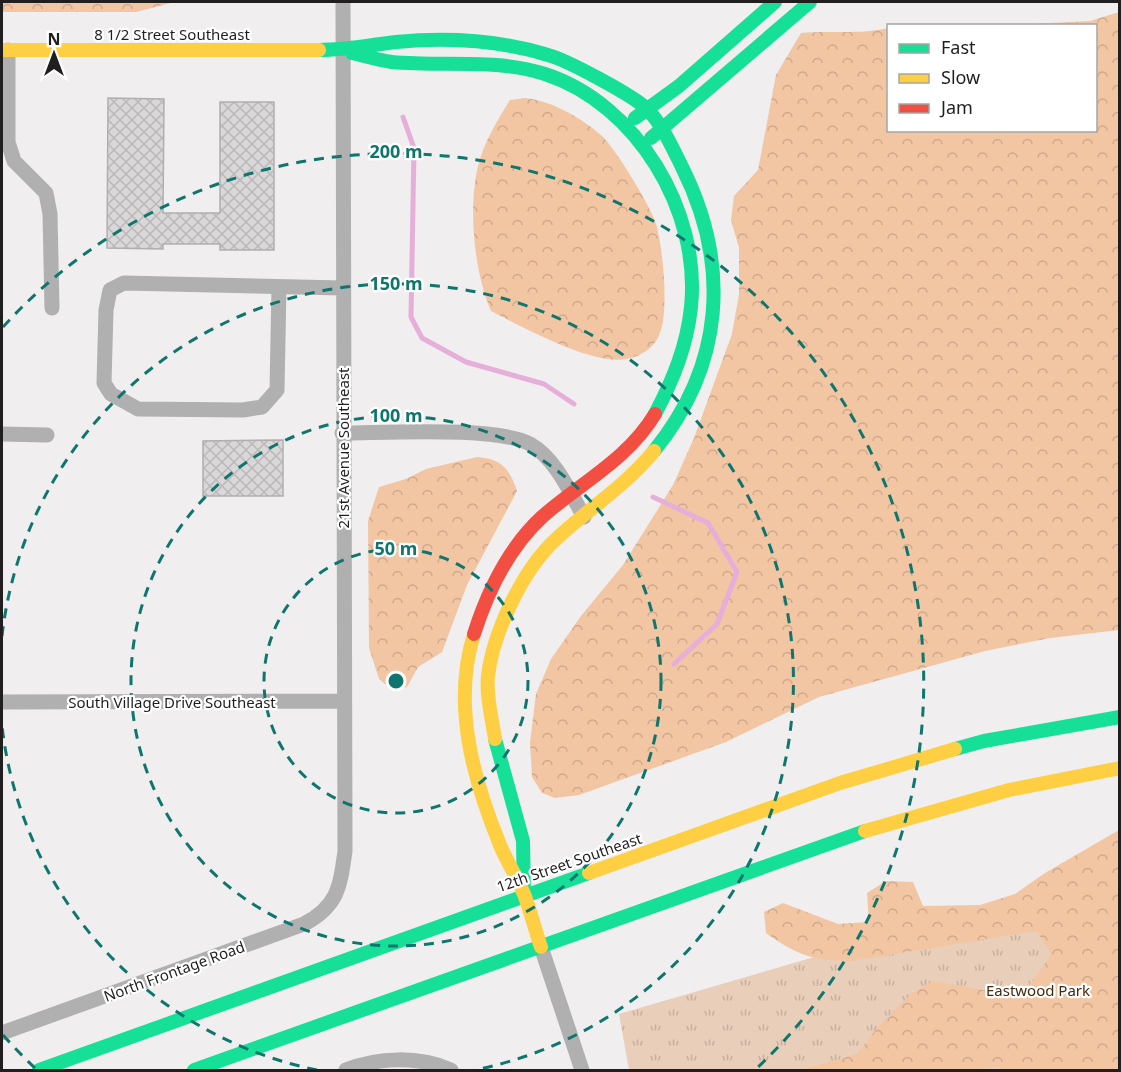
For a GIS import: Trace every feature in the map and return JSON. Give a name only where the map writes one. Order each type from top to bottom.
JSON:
[{"type":"street","name":"21st Avenue Southeast","points":[[337,895],[345,851],[342,433],[343,2]]},
{"type":"street","points":[[627,123],[679,86],[775,2]]},
{"type":"street","points":[[644,144],[810,2]]},
{"type":"street","name":"8 1/2 Street Southeast","points":[[5,50],[342,50],[397,42],[484,40],[550,55],[579,68],[647,109],[661,130],[688,179],[707,233],[715,290],[710,331],[702,367],[688,403],[667,435],[637,472],[553,542],[529,568],[495,643],[488,677],[492,721],[500,763],[523,841],[524,896]]},
{"type":"street","points":[[5,50],[8,142],[14,161],[46,193],[50,214],[52,308]]},
{"type":"street","name":"8 1/2 Street Southeast","points":[[342,50],[392,62],[487,62],[528,70],[569,83],[598,100],[627,123],[644,144],[682,223],[692,267],[692,310],[686,347],[655,416],[634,443],[531,528],[501,570],[472,641],[465,706],[472,760],[501,847],[524,896]]},
{"type":"street","points":[[279,287],[277,390],[262,407],[243,410],[138,409],[111,394],[104,383],[106,310],[110,290],[124,283],[342,288]]},
{"type":"street","points":[[342,433],[485,434],[514,437],[531,444],[546,457],[572,494],[584,517]]},
{"type":"street","points":[[2,434],[47,435]]},
{"type":"street","name":"South Village Drive Southeast","points":[[2,702],[343,701]]},
{"type":"street","name":"12th Street Southeast","points":[[39,1071],[840,783],[984,741],[1119,717]]},
{"type":"street","points":[[194,1071],[829,842],[927,811],[1014,788],[1119,768]]},
{"type":"street","name":"North Frontage Road","points":[[2,1033],[304,924],[322,914],[337,895]]},
{"type":"street","points":[[524,896],[582,1071]]},
{"type":"street","points":[[346,1071],[384,1061],[412,1060],[451,1071]]},
{"type":"green space","points":[[2,2],[175,2],[136,12],[2,12]]},
{"type":"green space","points":[[1119,12],[1119,630],[1050,638],[985,651],[819,697],[726,742],[579,795],[555,798],[542,793],[532,777],[530,742],[536,694],[551,659],[581,616],[623,565],[673,485],[694,438],[732,334],[739,294],[739,248],[731,220],[734,196],[758,170],[776,75],[801,33],[887,28],[887,132],[1097,132],[1097,24],[1032,24],[1090,21]]},
{"type":"green space","points":[[525,98],[565,111],[601,135],[623,164],[653,215],[663,263],[665,295],[663,323],[658,338],[651,347],[637,356],[611,359],[576,351],[491,311],[480,278],[474,240],[475,183],[484,149],[500,116],[510,100]]},
{"type":"green space","points":[[477,457],[493,460],[503,466],[511,476],[517,491],[467,585],[442,652],[418,667],[407,687],[392,690],[379,679],[369,648],[368,521],[379,487],[406,479],[426,469]]},
{"type":"green space","points":[[1119,830],[1119,1070],[1002,1070],[997,1067],[971,1070],[801,1070],[857,1054],[878,1027],[912,993],[933,981],[999,993],[1032,983],[1051,954],[1037,931],[851,961],[826,960],[796,952],[766,933],[764,912],[783,903],[838,924],[869,922],[867,893],[886,881],[913,882],[923,906],[980,905],[1015,894],[1045,873]]},
{"type":"green space","name":"Eastwood Park","points":[[1119,892],[1119,1070],[629,1070],[619,1014],[866,942]]},
{"type":"building","points":[[108,98],[164,99],[163,213],[220,213],[220,102],[274,102],[274,250],[220,250],[220,244],[163,244],[163,249],[107,248]]},
{"type":"building","points":[[283,440],[283,496],[203,496],[203,441]]},
{"type":"waterway","points":[[403,117],[414,148],[411,317],[422,338],[466,362],[544,384],[574,404]]},
{"type":"waterway","points":[[653,497],[708,523],[737,572],[717,624],[674,664]]},
{"type":"traffic: fast","points":[[635,118],[679,86],[775,2]]},
{"type":"traffic: fast","points":[[651,138],[810,2]]},
{"type":"traffic: fast","points":[[319,50],[434,40],[473,41],[511,46],[548,55],[570,64],[600,79],[647,109],[671,145],[698,204],[708,241],[713,277],[713,314],[707,349],[695,384],[677,418],[654,451]]},
{"type":"traffic: fast","points":[[352,53],[392,62],[488,64],[545,74],[578,89],[608,110],[634,136],[656,166],[673,199],[685,234],[691,271],[691,307],[683,349],[655,414]]},
{"type":"traffic: fast","points":[[955,749],[984,741],[1120,717]]},
{"type":"traffic: fast","points":[[495,739],[523,841],[524,895]]},
{"type":"traffic: fast","points":[[194,1070],[865,831]]},
{"type":"traffic: fast","points":[[39,1070],[589,873]]},
{"type":"traffic: slow","points":[[2,50],[319,50]]},
{"type":"traffic: slow","points":[[495,739],[488,676],[496,641],[520,586],[553,542],[631,476],[654,451]]},
{"type":"traffic: slow","points":[[474,634],[465,687],[465,714],[474,768],[490,820],[524,894],[541,947]]},
{"type":"traffic: slow","points":[[589,873],[840,783],[955,749]]},
{"type":"traffic: slow","points":[[865,831],[1009,790],[1120,768]]},
{"type":"traffic: jam","points":[[474,634],[493,586],[520,541],[543,516],[604,469],[632,444],[655,414]]}]
